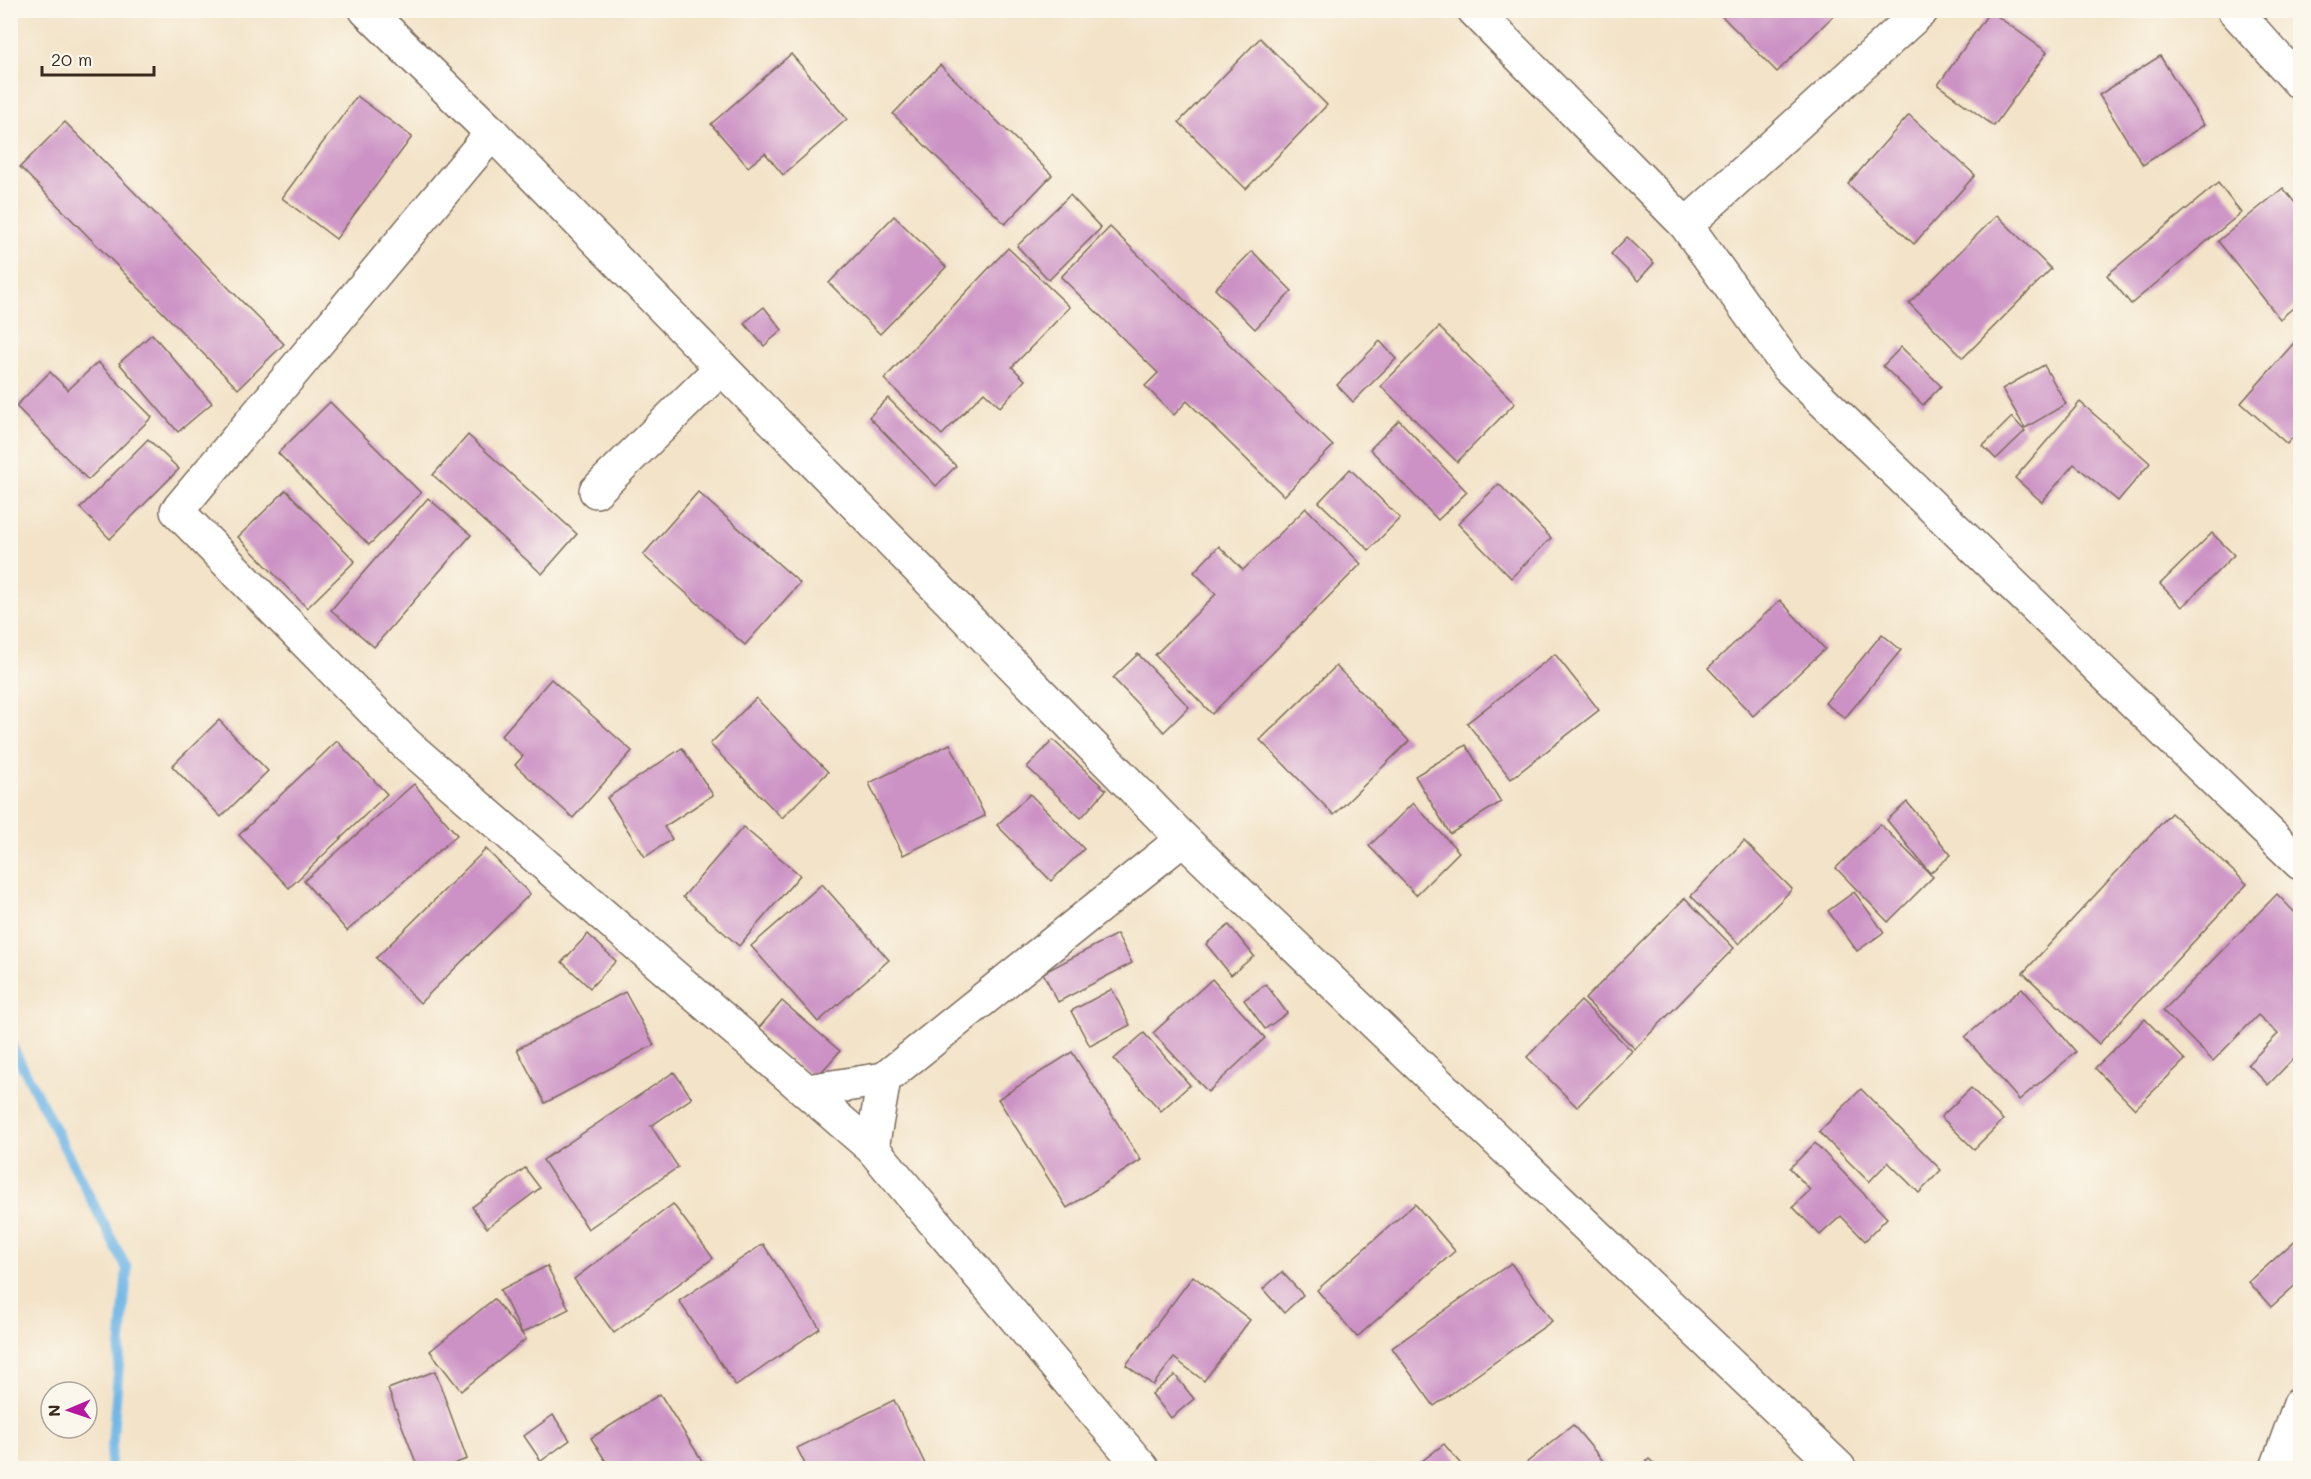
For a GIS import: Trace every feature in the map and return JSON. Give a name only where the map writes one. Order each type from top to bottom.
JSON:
[{"type":"street","points":[[366,10],[492,132],[1183,839],[1839,1468]]},
{"type":"street","points":[[1474,10],[1686,225],[1788,367],[2301,863]]},
{"type":"street","points":[[1686,225],[1922,10]]},
{"type":"street","points":[[2234,10],[2301,83]]},
{"type":"street","points":[[492,132],[177,511],[407,745],[872,1148],[1142,1468]]},
{"type":"street","points":[[596,491],[721,368]]},
{"type":"street","points":[[807,1091],[884,1079],[1183,839]]},
{"type":"street","points":[[872,1148],[884,1079]]},
{"type":"street","points":[[2277,1468],[2301,1404]]},
{"type":"building","points":[[1716,10],[1832,10],[1835,14],[1777,72]]},
{"type":"building","points":[[1990,11],[2047,52],[1994,126],[1938,85]]},
{"type":"building","points":[[1260,38],[1327,105],[1246,189],[1179,122]]},
{"type":"building","points":[[791,54],[847,119],[783,175],[765,153],[748,167],[711,124]]},
{"type":"building","points":[[2160,56],[2204,125],[2143,165],[2099,95]]},
{"type":"building","points":[[940,65],[1052,175],[1005,224],[893,114]]},
{"type":"building","points":[[357,96],[412,137],[336,239],[282,198]]},
{"type":"building","points":[[1909,115],[1975,175],[1914,244],[1848,184]]},
{"type":"building","points":[[65,122],[284,344],[238,389],[20,167]]},
{"type":"building","points":[[2218,183],[2241,213],[2131,304],[2107,275]]},
{"type":"building","points":[[2283,188],[2300,209],[2300,302],[2280,319],[2218,241]]},
{"type":"building","points":[[1070,195],[1101,228],[1049,280],[1017,246]]},
{"type":"building","points":[[1997,215],[2051,269],[1963,358],[1909,303]]},
{"type":"building","points":[[894,216],[946,267],[880,334],[829,283]]},
{"type":"building","points":[[1110,227],[1333,446],[1284,496],[1187,401],[1174,415],[1145,386],[1158,373],[1061,277]]},
{"type":"building","points":[[1627,237],[1654,263],[1638,281],[1611,254]]},
{"type":"building","points":[[1008,248],[1070,307],[1012,367],[1025,380],[1000,407],[984,392],[942,435],[884,379]]},
{"type":"building","points":[[1252,251],[1292,291],[1255,329],[1215,289]]},
{"type":"building","points":[[764,307],[782,330],[764,346],[744,323]]},
{"type":"building","points":[[1439,327],[1515,403],[1457,462],[1381,386]]},
{"type":"building","points":[[152,334],[212,403],[178,432],[119,363]]},
{"type":"building","points":[[2300,336],[2300,429],[2287,444],[2241,403]]},
{"type":"building","points":[[1380,341],[1396,359],[1353,402],[1337,385]]},
{"type":"building","points":[[1901,347],[1941,386],[1923,405],[1883,366]]},
{"type":"building","points":[[98,362],[152,417],[88,480],[16,406],[50,372],[68,390]]},
{"type":"building","points":[[2044,365],[2066,404],[2025,428],[2002,389]]},
{"type":"building","points":[[888,398],[956,466],[936,486],[869,417]]},
{"type":"building","points":[[330,402],[421,493],[369,545],[278,453]]},
{"type":"building","points":[[2080,402],[2150,463],[2118,501],[2074,464],[2042,502],[2015,478]]},
{"type":"building","points":[[2012,417],[2025,431],[1996,459],[1983,446]]},
{"type":"building","points":[[1399,420],[1467,492],[1438,520],[1370,449]]},
{"type":"building","points":[[468,435],[577,534],[542,574],[433,475]]},
{"type":"building","points":[[148,439],[179,469],[110,539],[80,508]]},
{"type":"building","points":[[1350,469],[1400,518],[1369,550],[1319,502]]},
{"type":"building","points":[[1499,484],[1551,538],[1511,578],[1458,524]]},
{"type":"building","points":[[286,490],[355,561],[307,608],[238,537]]},
{"type":"building","points":[[698,492],[800,583],[745,645],[643,555]]},
{"type":"building","points":[[428,498],[471,535],[374,647],[331,610]]},
{"type":"building","points":[[1306,508],[1361,564],[1212,714],[1155,655],[1216,594],[1194,572],[1219,546],[1243,570]]},
{"type":"building","points":[[2212,533],[2234,555],[2182,607],[2160,584]]},
{"type":"building","points":[[1780,600],[1825,649],[1753,716],[1708,668]]},
{"type":"building","points":[[1882,634],[1901,650],[1845,718],[1825,703]]},
{"type":"building","points":[[1138,654],[1189,707],[1164,732],[1113,678]]},
{"type":"building","points":[[1555,654],[1599,710],[1511,779],[1467,723]]},
{"type":"building","points":[[1336,666],[1409,741],[1334,815],[1260,740]]},
{"type":"building","points":[[551,679],[632,751],[573,818],[515,765],[523,756],[501,736]]},
{"type":"building","points":[[756,698],[828,772],[782,818],[710,744]]},
{"type":"building","points":[[219,720],[268,771],[221,817],[172,766]]},
{"type":"building","points":[[1053,740],[1106,790],[1081,818],[1027,767]]},
{"type":"building","points":[[337,741],[387,794],[289,888],[239,835]]},
{"type":"building","points":[[950,744],[985,816],[903,855],[869,783]]},
{"type":"building","points":[[1466,745],[1501,802],[1450,834],[1415,776]]},
{"type":"building","points":[[682,748],[713,795],[664,827],[672,839],[645,857],[607,798]]},
{"type":"building","points":[[414,784],[457,835],[347,931],[304,881]]},
{"type":"building","points":[[1030,794],[1084,849],[1051,881],[997,825]]},
{"type":"building","points":[[1907,802],[1951,855],[1930,873],[1887,820]]},
{"type":"building","points":[[1413,803],[1459,852],[1416,895],[1369,846]]},
{"type":"building","points":[[2171,813],[2247,884],[2099,1044],[2023,973]]},
{"type":"building","points":[[1880,824],[1933,877],[1888,922],[1836,868]]},
{"type":"building","points":[[743,827],[800,875],[739,946],[683,897]]},
{"type":"building","points":[[1744,841],[1792,889],[1739,944],[1691,896]]},
{"type":"building","points":[[486,849],[530,894],[420,1003],[376,958]]},
{"type":"building","points":[[822,884],[889,960],[818,1022],[751,946]]},
{"type":"building","points":[[1854,892],[1884,932],[1857,951],[1828,911]]},
{"type":"building","points":[[2277,894],[2300,918],[2300,1052],[2268,1085],[2248,1064],[2278,1034],[2258,1015],[2213,1061],[2163,1011]]},
{"type":"building","points":[[1685,898],[1734,948],[1635,1049],[1585,999]]},
{"type":"building","points":[[1229,925],[1254,956],[1231,975],[1206,944]]},
{"type":"building","points":[[588,934],[616,961],[590,988],[562,962]]},
{"type":"building","points":[[1117,934],[1132,963],[1058,1002],[1043,973]]},
{"type":"building","points":[[1212,979],[1265,1038],[1208,1092],[1153,1033]]},
{"type":"building","points":[[1266,984],[1287,1013],[1265,1029],[1244,1000]]},
{"type":"building","points":[[2022,988],[2076,1052],[2019,1100],[1965,1037]]},
{"type":"building","points":[[1112,989],[1130,1025],[1090,1046],[1071,1011]]},
{"type":"building","points":[[625,992],[654,1045],[545,1103],[517,1049]]},
{"type":"building","points":[[782,1001],[840,1051],[815,1079],[758,1029]]},
{"type":"building","points":[[1581,1001],[1632,1051],[1577,1107],[1527,1057]]},
{"type":"building","points":[[2145,1019],[2185,1060],[2135,1109],[2095,1068]]},
{"type":"building","points":[[1144,1033],[1190,1085],[1161,1111],[1114,1059]]},
{"type":"building","points":[[1072,1052],[1141,1160],[1067,1208],[998,1099]]},
{"type":"building","points":[[674,1072],[692,1098],[651,1126],[678,1167],[588,1229],[543,1160]]},
{"type":"building","points":[[1971,1088],[2003,1120],[1974,1149],[1941,1117]]},
{"type":"building","points":[[1861,1089],[1941,1170],[1919,1193],[1888,1162],[1869,1182],[1819,1132]]},
{"type":"building","points":[[1815,1143],[1887,1218],[1865,1241],[1841,1216],[1820,1235],[1793,1207],[1810,1190],[1790,1168]]},
{"type":"building","points":[[525,1168],[540,1188],[487,1228],[472,1207]]},
{"type":"building","points":[[673,1204],[713,1258],[614,1333],[574,1279]]},
{"type":"building","points":[[1415,1204],[1455,1251],[1357,1337],[1317,1290]]},
{"type":"building","points":[[2300,1236],[2300,1281],[2271,1307],[2249,1282]]},
{"type":"building","points":[[763,1244],[820,1328],[736,1386],[679,1301]]},
{"type":"building","points":[[1511,1263],[1552,1321],[1434,1406],[1392,1348]]},
{"type":"building","points":[[547,1266],[569,1309],[522,1333],[500,1290]]},
{"type":"building","points":[[1282,1272],[1303,1295],[1284,1313],[1263,1289]]},
{"type":"building","points":[[1193,1276],[1250,1320],[1204,1381],[1174,1358],[1153,1385],[1126,1365]]},
{"type":"building","points":[[494,1299],[526,1339],[461,1391],[430,1351]]},
{"type":"building","points":[[435,1371],[467,1459],[442,1468],[418,1468],[388,1389]]},
{"type":"building","points":[[1175,1375],[1194,1399],[1171,1418],[1152,1394]]},
{"type":"building","points":[[660,1394],[706,1467],[610,1468],[591,1438]]},
{"type":"building","points":[[894,1400],[927,1468],[807,1468],[797,1448]]},
{"type":"building","points":[[553,1415],[570,1440],[541,1461],[524,1436]]},
{"type":"building","points":[[1573,1425],[1609,1468],[1520,1468]]},
{"type":"building","points":[[1444,1444],[1464,1468],[1413,1468]]},
{"type":"building","points":[[1649,1459],[1659,1468],[1639,1468]]},
{"type":"waterway","points":[[10,1042],[127,1269],[110,1468]]}]
